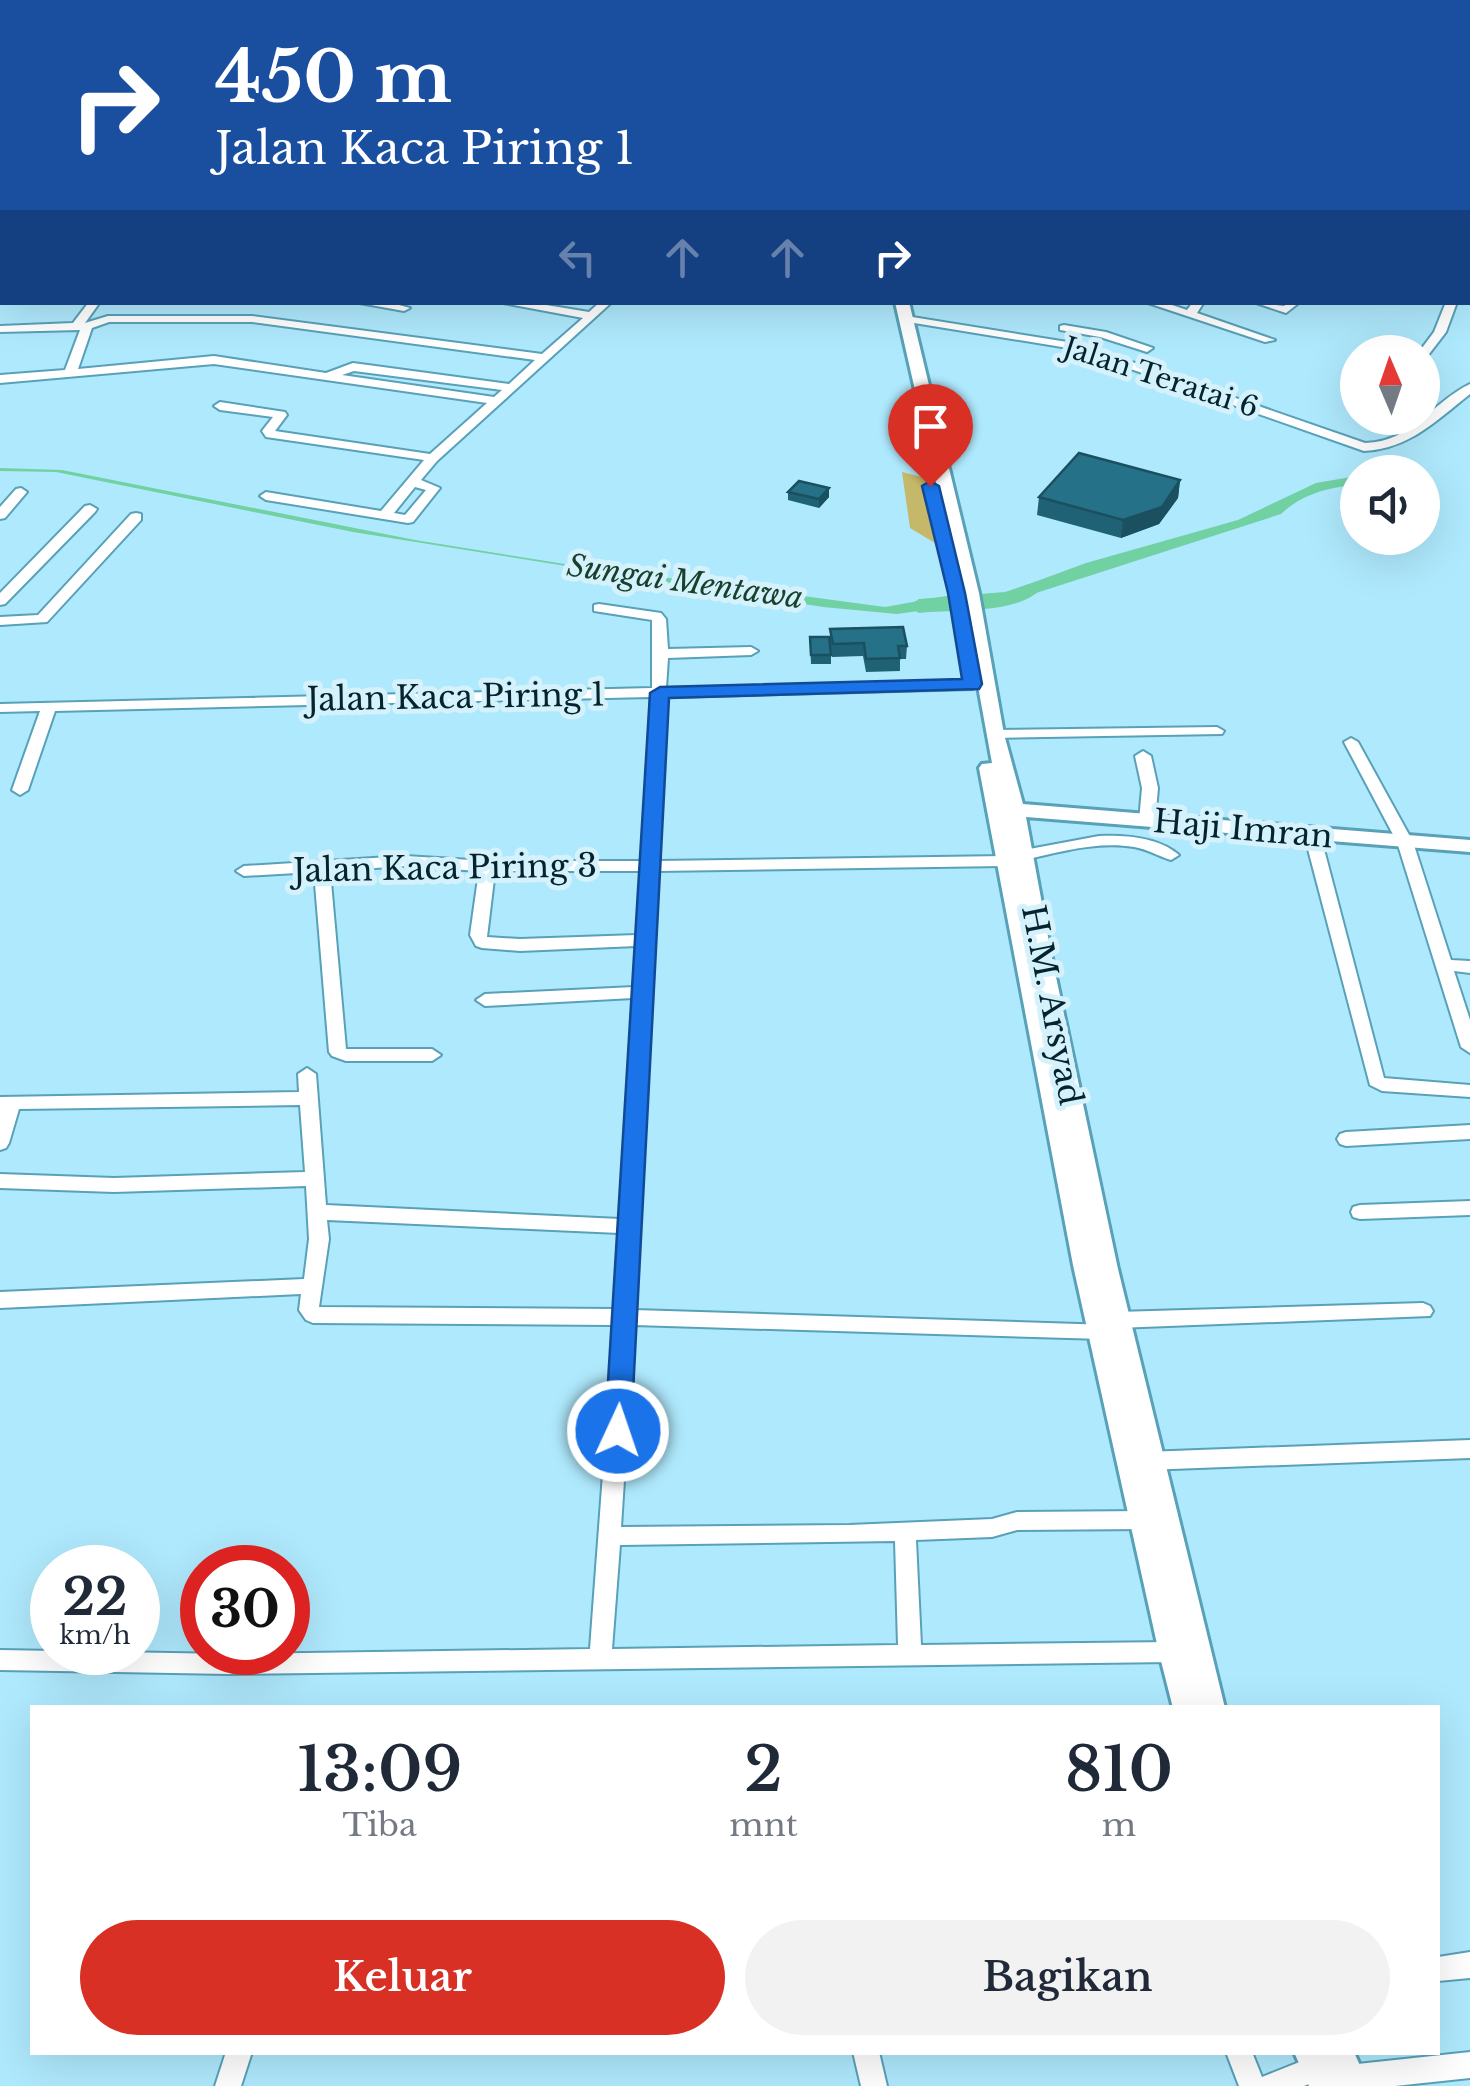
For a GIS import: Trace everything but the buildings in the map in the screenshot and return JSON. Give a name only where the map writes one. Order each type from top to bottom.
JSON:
[{"type":"street","points":[[70,374],[82,327],[93,305]]},
{"type":"street","points":[[382,305],[404,308]]},
{"type":"street","points":[[522,305],[593,316]]},
{"type":"street","points":[[384,517],[433,458],[605,305]]},
{"type":"street","name":"H.M. Arsyad","points":[[890,305],[964,600],[973,684],[1014,858],[1084,1265],[1110,1326],[1140,1461],[1209,1705]]},
{"type":"street","points":[[1159,305],[1269,340]]},
{"type":"street","points":[[1190,315],[1196,305]]},
{"type":"street","points":[[1268,305],[1284,310],[1292,305]]},
{"type":"street","points":[[1436,335],[1451,305]]},
{"type":"street","name":"H.M. Arsyad","points":[[904,311],[994,734],[1016,810],[1014,858]]},
{"type":"street","name":"Jalan Teratai 6","points":[[904,311],[1062,343],[1300,422],[1352,444],[1384,446],[1420,430],[1470,388]]},
{"type":"street","points":[[0,330],[82,327],[115,318],[242,318],[546,358]]},
{"type":"street","points":[[1062,343],[1065,323],[1146,348]]},
{"type":"street","points":[[0,379],[214,360],[498,401]]},
{"type":"street","points":[[326,376],[353,366],[513,388]]},
{"type":"street","points":[[220,406],[281,415],[268,431],[270,434],[433,458]]},
{"type":"street","points":[[266,496],[384,517],[412,518],[434,488],[413,482]]},
{"type":"street","points":[[0,515],[22,492]]},
{"type":"street","points":[[0,601],[90,510]]},
{"type":"street","points":[[0,621],[36,621],[44,617],[136,516]]},
{"type":"street","points":[[599,608],[659,618],[661,654],[611,1536],[600,1660]]},
{"type":"street","points":[[661,654],[751,651]]},
{"type":"street","name":"Jalan Kaca Piring 1","points":[[0,708],[973,684]]},
{"type":"street","points":[[20,790],[49,706]]},
{"type":"street","points":[[994,734],[1217,731]]},
{"type":"street","points":[[1351,742],[1405,842],[1470,1046]]},
{"type":"street","points":[[1142,756],[1150,788],[1147,821]]},
{"type":"street","name":"Haji Imran","points":[[1016,810],[1470,846]]},
{"type":"street","points":[[1082,816],[1088,842]]},
{"type":"street","points":[[1312,834],[1376,1081],[1382,1085],[1470,1091]]},
{"type":"street","name":"Jalan Kaca Piring 3","points":[[244,870],[405,861],[488,866],[648,866],[1014,858],[1088,842],[1130,840],[1154,845],[1171,855]]},
{"type":"street","points":[[488,866],[478,935],[482,942],[520,945],[643,940]]},
{"type":"street","points":[[322,868],[338,1052],[432,1054]]},
{"type":"street","points":[[1444,965],[1470,967]]},
{"type":"street","points":[[485,1000],[641,992]]},
{"type":"street","points":[[307,1074],[319,1239],[309,1310],[314,1315],[1110,1326],[1423,1311]]},
{"type":"street","points":[[0,1142],[6,1103],[308,1098]]},
{"type":"street","points":[[1346,1139],[1470,1132]]},
{"type":"street","points":[[0,1181],[114,1184],[312,1180]]},
{"type":"street","points":[[1360,1212],[1470,1208]]},
{"type":"street","points":[[317,1212],[627,1226]]},
{"type":"street","points":[[0,1300],[312,1286]]},
{"type":"street","points":[[1140,1461],[1470,1449]]},
{"type":"street","name":"H.M. Arsyad","points":[[1140,1461],[1146,1520],[1172,1652],[1187,1705]]},
{"type":"street","points":[[611,1536],[905,1532],[992,1528],[1017,1521],[1146,1520]]},
{"type":"street","points":[[905,1532],[910,1657]]},
{"type":"street","points":[[0,1660],[246,1664],[1172,1652]]},
{"type":"street","points":[[1440,1969],[1470,1965]]},
{"type":"street","points":[[228,2086],[239,2055]]},
{"type":"street","points":[[867,2055],[874,2086]]},
{"type":"street","points":[[1240,2055],[1252,2086]]},
{"type":"street","points":[[1271,2086],[1331,2070],[1470,2065]]},
{"type":"shaded area","points":[[902,472],[926,478],[940,546],[910,528]]},
{"type":"water","name":"Sungai Mentawa","points":[[0,468],[62,470],[415,540],[571,565],[885,607],[952,595],[954,606],[897,614],[823,607],[353,532],[56,472]]},
{"type":"water","points":[[1340,479],[1340,487],[1298,501],[1281,514],[999,605],[996,596],[1086,563],[1238,520],[1316,483]]},
{"type":"waterway","name":"Sungai Mentawa","points":[[919,606],[1008,598],[1029,590]]},
{"type":"route","points":[[618,1431],[660,693],[973,684],[930,486]]}]
